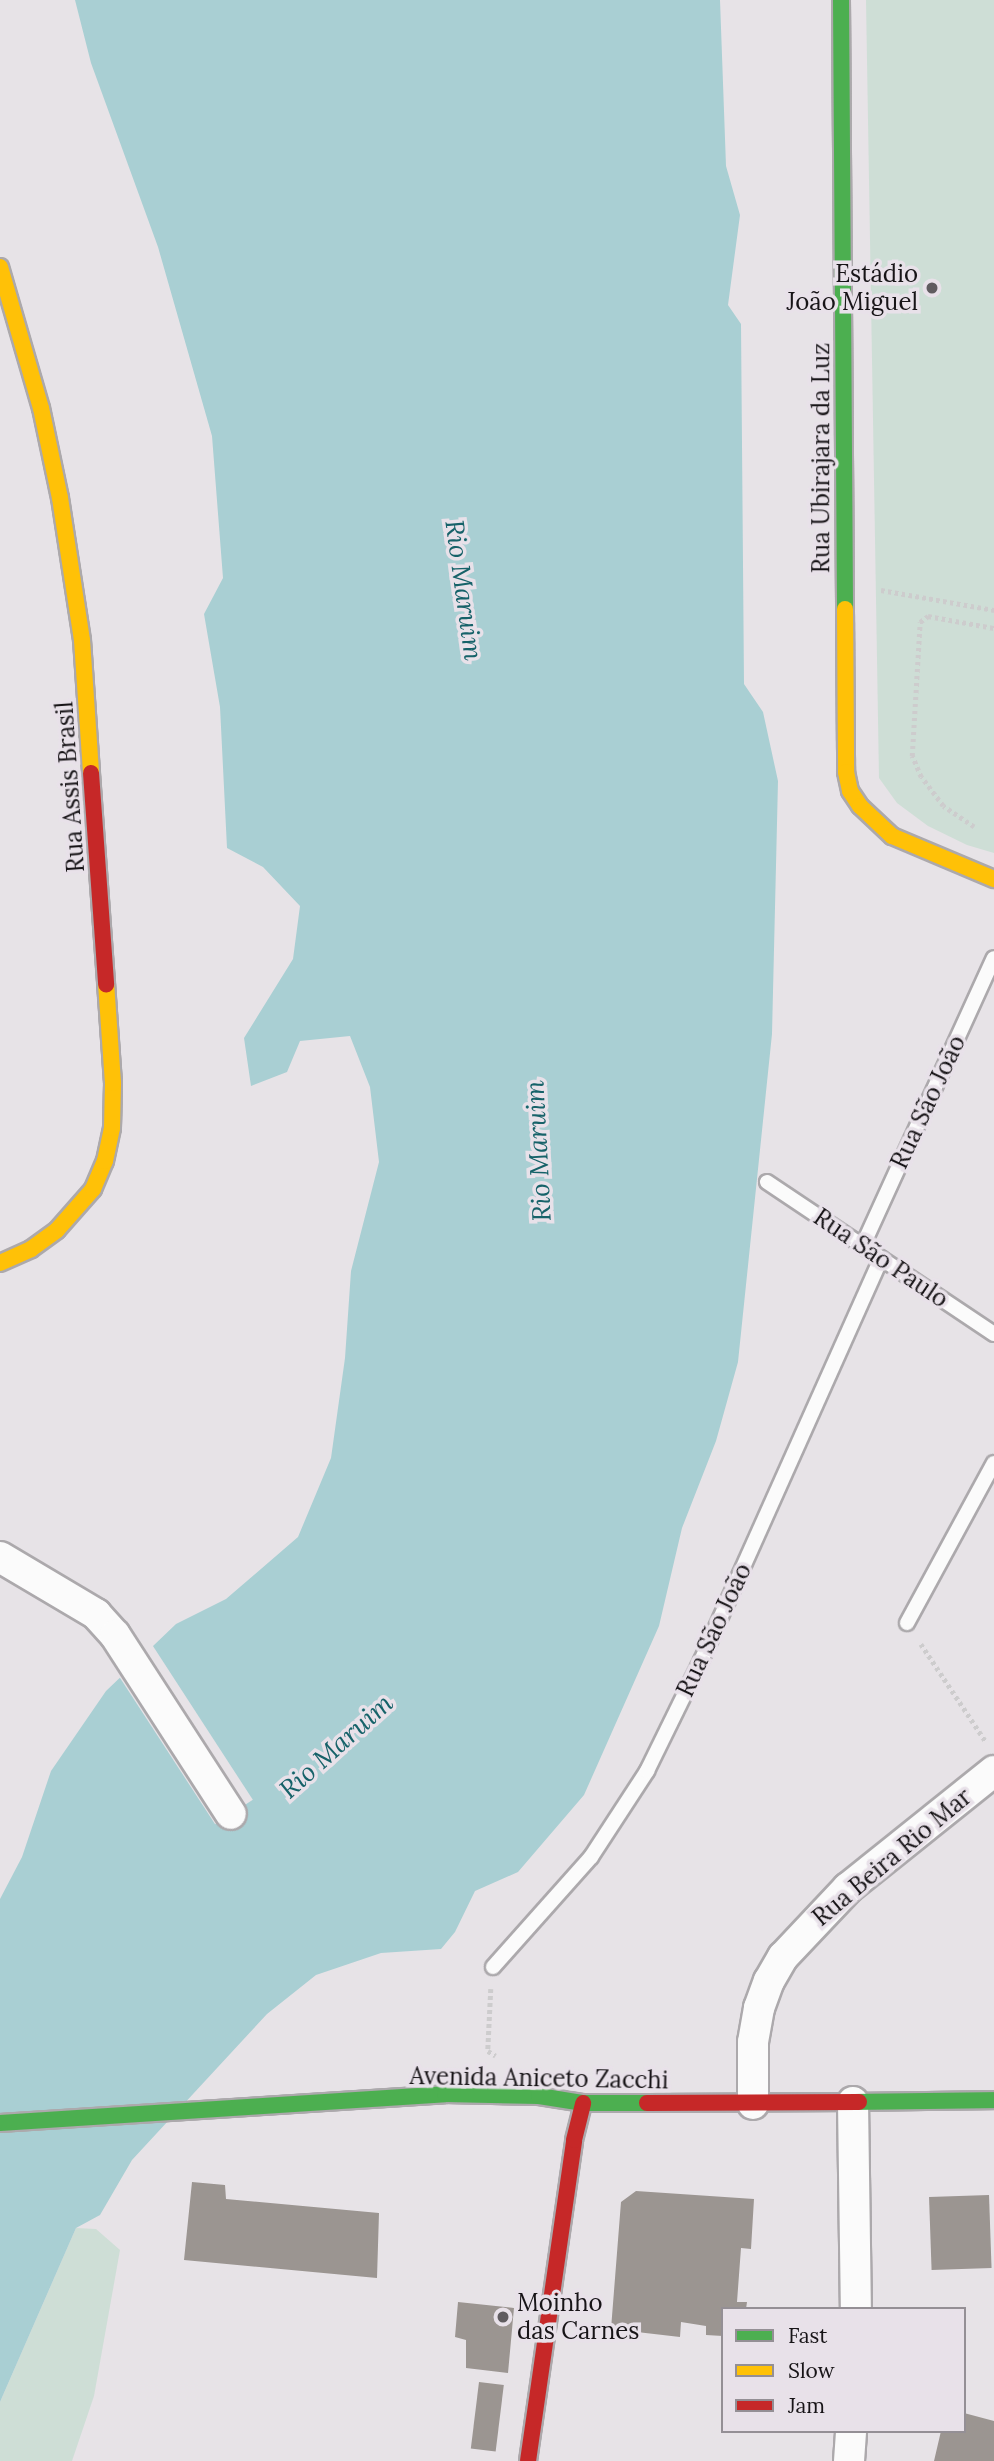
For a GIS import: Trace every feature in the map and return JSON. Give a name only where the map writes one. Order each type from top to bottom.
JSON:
[{"type":"street","name":"Rua Ubirajara da Luz","points":[[841,0],[846,772],[850,791],[875,823],[915,848],[994,880]]},
{"type":"street","name":"Rua Assis Brasil","points":[[0,267],[41,408],[60,498],[82,640],[113,1083],[112,1128],[105,1161],[93,1189],[57,1230],[31,1249],[0,1263]]},
{"type":"street","points":[[0,1557],[86,1607],[115,1635],[231,1814]]},
{"type":"street","name":"Rua Beira Rio Mar","points":[[753,2104],[753,2042],[759,2008],[769,1981],[783,1957],[848,1888],[990,1757]]},
{"type":"street","name":"Avenida Aniceto Zacchi","points":[[0,2123],[445,2094],[539,2096],[583,2103],[753,2104],[994,2100]]},
{"type":"street","points":[[853,2102],[856,2307]]},
{"type":"street","points":[[528,2461],[574,2140],[583,2103]]},
{"type":"street","points":[[849,2461],[851,2433]]},
{"type":"lane","name":"Rua São João","points":[[863,1245],[994,958]]},
{"type":"lane","name":"Rua São Paulo","points":[[767,1182],[994,1334]]},
{"type":"lane","name":"Rua São João","points":[[493,1967],[591,1857],[647,1771],[701,1661],[881,1258]]},
{"type":"lane","points":[[907,1623],[994,1463]]},
{"type":"path","points":[[844,584],[994,610]]},
{"type":"path","points":[[982,833],[943,806],[921,777],[912,756],[920,622],[928,616],[994,628]]},
{"type":"path","points":[[907,1623],[990,1757]]},
{"type":"path","points":[[493,1967],[488,2051],[526,2072],[539,2096]]},
{"type":"shaded area","name":"Estádio João Miguel","points":[[866,0],[994,0],[994,853],[967,845],[928,826],[897,803],[879,778]]},
{"type":"shaded area","points":[[76,2228],[96,2229],[120,2250],[94,2396],[72,2461],[0,2461],[0,2402]]},
{"type":"water","name":"Rio Maruim","points":[[75,0],[720,0],[726,166],[740,215],[728,305],[741,324],[744,684],[763,712],[778,781],[772,1034],[738,1362],[716,1441],[682,1528],[659,1626],[584,1795],[518,1872],[475,1891],[455,1932],[441,1949],[381,1953],[316,1975],[267,2014],[132,2160],[100,2215],[76,2228],[0,2402],[0,1899],[22,1857],[51,1771],[106,1691],[176,1624],[226,1599],[298,1537],[331,1458],[345,1358],[351,1271],[379,1162],[370,1087],[350,1036],[300,1041],[287,1072],[251,1086],[244,1038],[293,959],[300,906],[263,867],[227,848],[220,707],[204,614],[223,578],[212,436],[158,247],[91,63]]},
{"type":"pier","points":[[151,1643],[253,1800],[215,1824],[113,1668]]},
{"type":"building","points":[[192,2182],[225,2185],[226,2199],[379,2213],[377,2278],[184,2260]]},
{"type":"building","points":[[636,2191],[754,2199],[751,2249],[741,2248],[737,2302],[747,2302],[746,2307],[721,2307],[721,2336],[706,2335],[706,2326],[681,2322],[680,2337],[611,2329],[621,2202]]},
{"type":"building","points":[[989,2195],[992,2268],[932,2270],[929,2197]]},
{"type":"building","points":[[458,2302],[514,2308],[508,2373],[466,2368],[466,2340],[455,2337]]},
{"type":"building","points":[[479,2382],[504,2385],[496,2452],[471,2449]]},
{"type":"building","points":[[966,2414],[994,2421],[994,2461],[934,2461],[941,2433],[966,2433]]},
{"type":"traffic: fast","points":[[841,0],[845,609]]},
{"type":"traffic: fast","points":[[0,2123],[445,2094],[539,2096],[583,2103],[647,2103]]},
{"type":"traffic: fast","points":[[859,2102],[994,2100]]},
{"type":"traffic: slow","points":[[0,267],[41,408],[60,498],[82,640],[91,773]]},
{"type":"traffic: slow","points":[[845,609],[846,772],[850,791],[860,806],[892,836],[994,879]]},
{"type":"traffic: slow","points":[[0,1263],[31,1249],[57,1230],[93,1189],[105,1161],[112,1128],[113,1083],[106,984]]},
{"type":"traffic: jam","points":[[91,773],[106,984]]},
{"type":"traffic: jam","points":[[647,2103],[859,2102]]},
{"type":"traffic: jam","points":[[528,2461],[574,2140],[583,2103]]},
{"type":"place","name":"Estádio João Miguel","points":[[932,288]]},
{"type":"place","name":"Moinho das Carnes","points":[[503,2317]]}]
